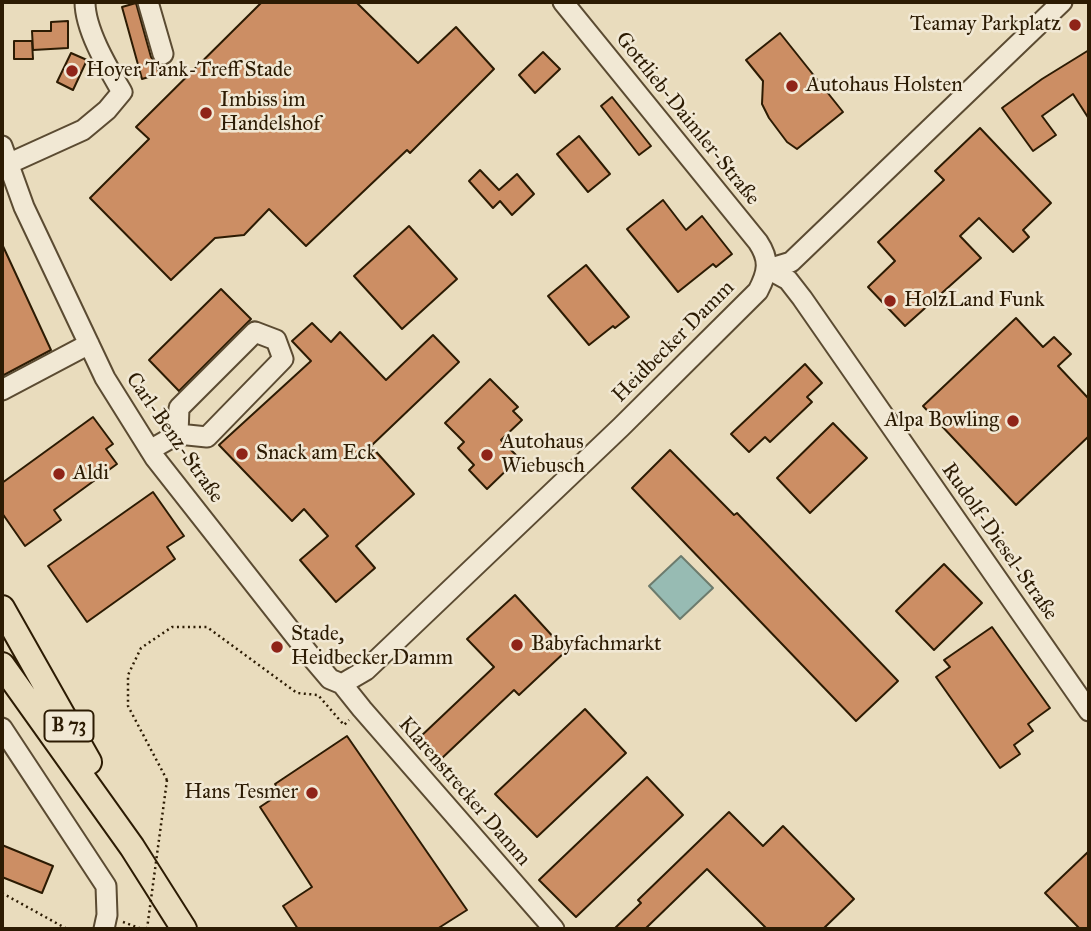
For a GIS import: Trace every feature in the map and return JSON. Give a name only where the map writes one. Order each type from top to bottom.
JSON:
[{"type":"main road","name":"B 73","points":[[2,608],[70,727],[132,847]]},
{"type":"main road","name":"B 73","points":[[2,665],[132,847],[184,929]]},
{"type":"street","points":[[5,155],[83,130],[107,110],[122,92],[103,58],[85,10],[85,2]]},
{"type":"street","points":[[148,2],[163,54]]},
{"type":"street","name":"Gottlieb-Daimler-Straße","points":[[563,2],[758,242],[766,254],[768,269]]},
{"type":"street","points":[[768,269],[791,262],[1062,2]]},
{"type":"street","name":"Carl-Benz-Straße","points":[[5,155],[24,207],[105,378],[150,450],[313,659],[330,679],[342,684]]},
{"type":"street","name":"Heidbecker Damm","points":[[342,684],[366,670],[621,427],[758,291],[768,269]]},
{"type":"street","name":"Rudolf-Diesel-Straße","points":[[768,269],[788,280],[802,298],[1089,711]]},
{"type":"street","points":[[150,450],[178,435],[207,437],[283,359],[276,340],[254,332],[179,408],[178,435]]},
{"type":"street","points":[[2,390],[89,344]]},
{"type":"street","name":"Klarenstrecker Damm","points":[[342,684],[554,929]]},
{"type":"street","points":[[2,728],[106,886],[107,915],[104,929]]},
{"type":"path","points":[[147,929],[167,780],[128,706],[128,675],[141,648],[172,628],[208,627],[297,693],[318,695],[344,725],[362,709]]},
{"type":"path","points":[[2,893],[66,929]]},
{"type":"water","points":[[681,556],[713,588],[680,619],[649,586]]},
{"type":"building","points":[[262,2],[356,2],[418,63],[456,27],[494,69],[410,153],[407,150],[306,246],[269,209],[244,235],[215,238],[171,280],[90,198],[149,139],[136,127]]},
{"type":"building","points":[[136,3],[151,57],[159,74],[142,79],[122,7]]},
{"type":"building","points":[[68,21],[68,48],[33,50],[32,31],[51,31],[51,22]]},
{"type":"building","name":"Autohaus Holsten","points":[[780,33],[843,112],[797,149],[787,142],[769,118],[762,104],[763,81],[746,60]]},
{"type":"building","points":[[14,41],[32,41],[33,59],[14,59]]},
{"type":"building","points":[[1089,50],[1089,119],[1073,94],[1042,116],[1056,135],[1033,151],[1002,108]]},
{"type":"building","points":[[543,52],[560,69],[535,93],[519,75]]},
{"type":"building","points":[[71,53],[87,60],[73,90],[57,82]]},
{"type":"building","points":[[612,97],[651,146],[639,155],[601,106]]},
{"type":"building","points":[[980,128],[1051,203],[1023,230],[1029,237],[1013,252],[979,218],[960,236],[981,258],[905,326],[868,287],[895,261],[878,242],[944,180],[935,171]]},
{"type":"building","points":[[579,136],[610,174],[588,192],[557,154]]},
{"type":"building","points":[[480,170],[499,190],[517,174],[534,194],[512,215],[500,201],[493,208],[469,181]]},
{"type":"building","points":[[663,200],[686,230],[702,216],[732,254],[716,267],[713,264],[678,292],[627,229]]},
{"type":"building","points":[[409,226],[457,279],[402,329],[354,276]]},
{"type":"building","points":[[2,244],[51,350],[2,376]]},
{"type":"building","points":[[586,265],[629,317],[589,345],[548,296]]},
{"type":"building","points":[[221,289],[251,319],[179,391],[149,360]]},
{"type":"building","name":"Alpa Bowling","points":[[1016,318],[1043,347],[1054,337],[1071,354],[1058,366],[1089,399],[1089,436],[1016,505],[923,406]]},
{"type":"building","points":[[312,323],[331,342],[340,332],[386,380],[433,335],[459,362],[371,446],[414,494],[356,546],[375,568],[336,602],[300,560],[328,536],[304,509],[292,521],[219,445],[311,361],[292,341]]},
{"type":"building","points":[[805,364],[822,383],[807,397],[812,402],[770,442],[765,437],[749,452],[731,434]]},
{"type":"building","points":[[490,379],[518,407],[513,411],[522,420],[501,440],[519,458],[487,489],[469,470],[474,465],[458,448],[464,442],[445,423]]},
{"type":"building","name":"Aldi","points":[[93,417],[113,444],[106,449],[117,464],[54,510],[61,520],[25,546],[2,513],[2,483]]},
{"type":"building","points":[[833,423],[867,458],[810,513],[777,478]]},
{"type":"building","points":[[670,450],[734,515],[737,513],[898,681],[856,721],[632,488]]},
{"type":"building","points":[[153,492],[184,536],[167,547],[175,559],[87,622],[48,566]]},
{"type":"building","points":[[944,564],[982,603],[934,650],[896,611]]},
{"type":"building","name":"Babyfachmarkt","points":[[515,595],[566,651],[519,695],[514,690],[440,760],[419,738],[494,667],[467,639]]},
{"type":"building","points":[[992,627],[1050,708],[1028,724],[1033,731],[1014,745],[1020,754],[1000,768],[936,677],[950,667],[944,660]]},
{"type":"building","points":[[585,709],[626,753],[537,837],[495,794]]},
{"type":"building","points":[[347,736],[467,910],[437,929],[298,929],[283,906],[312,887],[260,807],[281,793],[275,784]]},
{"type":"building","points":[[647,777],[683,815],[576,917],[539,880]]},
{"type":"building","points":[[729,812],[763,846],[783,826],[854,899],[823,929],[767,929],[707,869],[645,929],[614,929],[641,903],[638,900]]},
{"type":"building","points":[[2,845],[53,866],[42,893],[2,877]]},
{"type":"building","points":[[1089,851],[1089,929],[1080,929],[1045,893]]},
{"type":"place","name":"Teamay Parkplatz","points":[[1075,25]]},
{"type":"place","name":"Hoyer Tank-Treff Stade","points":[[72,71]]},
{"type":"place","name":"Autohaus Holsten","points":[[792,86]]},
{"type":"place","name":"Imbiss im Handelshof","points":[[206,113]]},
{"type":"place","name":"HolzLand Funk","points":[[890,301]]},
{"type":"place","name":"Alpa Bowling","points":[[1013,421]]},
{"type":"place","name":"Snack am Eck","points":[[242,454]]},
{"type":"place","name":"Autohaus Wiebusch","points":[[487,455]]},
{"type":"place","name":"Aldi","points":[[59,474]]},
{"type":"place","name":"Babyfachmarkt","points":[[517,645]]},
{"type":"place","name":"Stade, Heidbecker Damm","points":[[277,647]]},
{"type":"place","name":"Hans Tesmer","points":[[312,793]]}]
